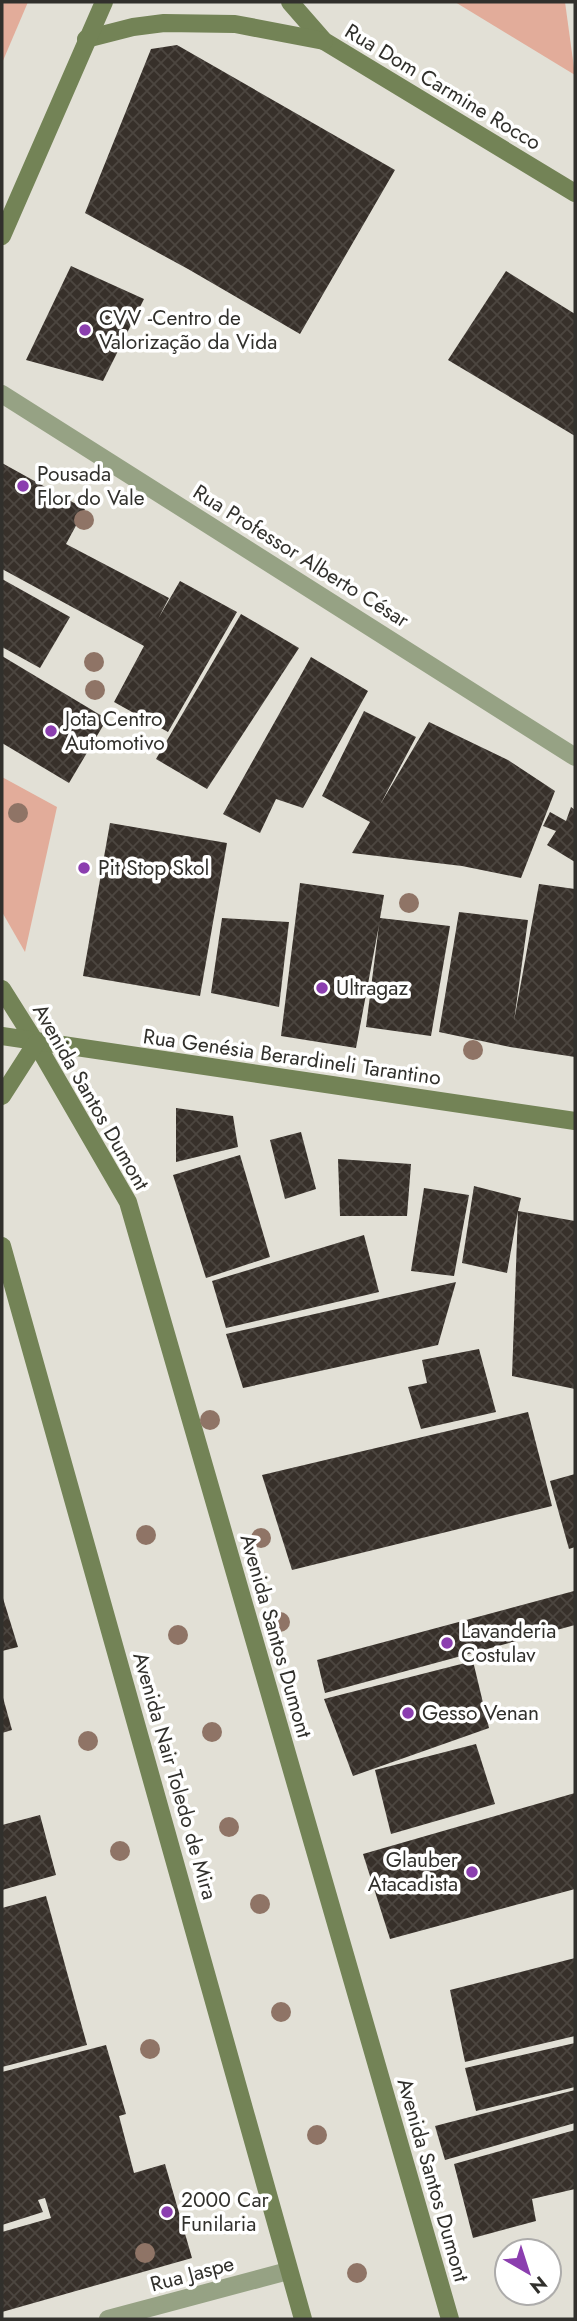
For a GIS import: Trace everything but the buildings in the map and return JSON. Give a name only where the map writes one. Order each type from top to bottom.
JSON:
[{"type":"main road","points":[[2,236],[104,2]]},
{"type":"main road","name":"Rua Dom Carmine Rocco","points":[[290,2],[324,41],[575,192]]},
{"type":"main road","name":"Rua Dom Carmine Rocco","points":[[86,39],[133,27],[188,23],[235,24],[324,41]]},
{"type":"main road","name":"Avenida Santos Dumont","points":[[2,989],[128,1202],[450,2319]]},
{"type":"main road","name":"Rua Genésia Berardineli Tarantino","points":[[2,1036],[575,1121]]},
{"type":"main road","points":[[2,1096],[36,1043]]},
{"type":"main road","name":"Avenida Nair Toledo de Mira","points":[[2,1246],[303,2319]]},
{"type":"street","name":"Rua Professor Alberto César","points":[[2,394],[575,757]]},
{"type":"street","name":"Rua Jaspe","points":[[108,2319],[288,2271]]},
{"type":"shaded area","points":[[2,2],[28,2],[2,63]]},
{"type":"shaded area","points":[[455,2],[565,2],[575,75]]},
{"type":"shaded area","points":[[2,777],[57,807],[25,952],[2,912]]},
{"type":"place","name":"CVV -Centro de Valorização da Vida","points":[[85,330]]},
{"type":"place","name":"Pousada Flor do Vale","points":[[23,486]]},
{"type":"place","name":"Jota Centro Automotivo","points":[[51,731]]},
{"type":"place","name":"Pit Stop Skol","points":[[84,868]]},
{"type":"place","name":"Ultragaz","points":[[322,988]]},
{"type":"place","name":"Lavanderia Costulav","points":[[447,1643]]},
{"type":"place","name":"Gesso Venan","points":[[408,1713]]},
{"type":"place","name":"Glauber Atacadista","points":[[472,1872]]},
{"type":"place","name":"2000 Car Funilaria","points":[[167,2212]]}]
